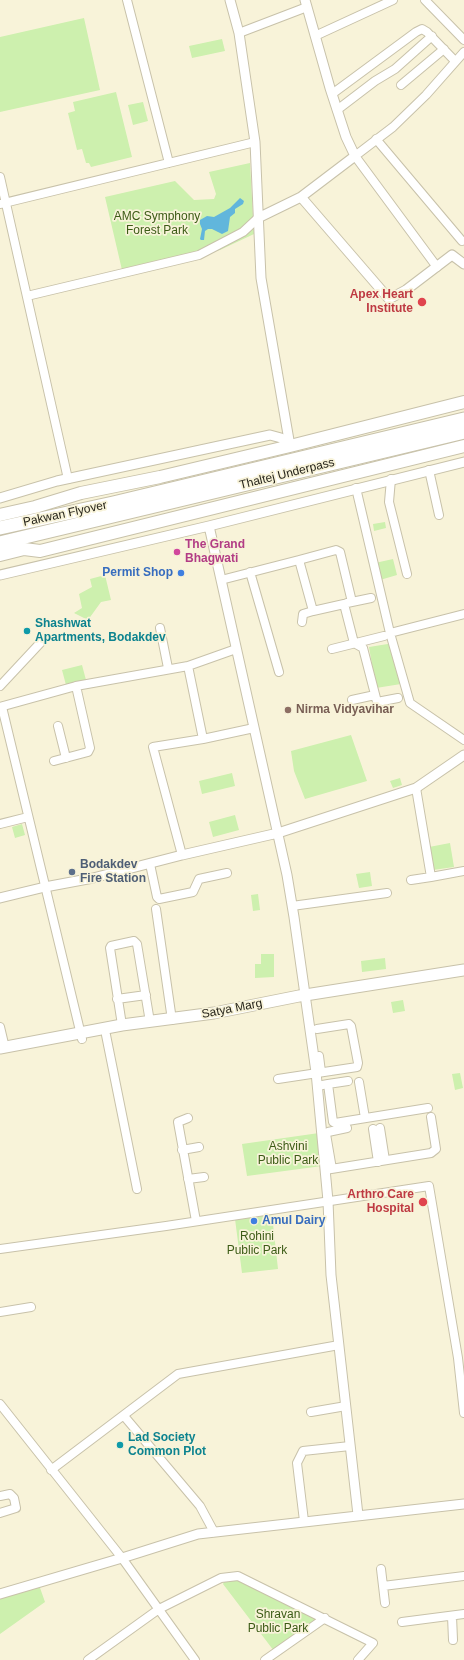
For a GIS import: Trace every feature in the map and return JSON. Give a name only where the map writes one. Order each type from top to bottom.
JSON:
[{"type":"highway","name":"Thaltej Underpass","points":[[130,499],[464,419]]},
{"type":"highway","name":"Thaltej Underpass","points":[[104,519],[183,498],[464,432]]},
{"type":"highway","name":"Pakwan Flyover","points":[[0,528],[130,499]]},
{"type":"highway","name":"Pakwan Flyover","points":[[0,543],[104,519]]},
{"type":"main road","points":[[0,515],[39,506],[81,493],[290,446],[464,402]]},
{"type":"main road","points":[[24,549],[40,551],[464,446]]},
{"type":"main road","points":[[39,506],[67,504],[112,494],[130,499]]},
{"type":"main road","points":[[0,555],[24,549],[39,543],[102,527],[104,519]]},
{"type":"main road","name":"Satya Marg","points":[[81,1036],[106,1035],[464,970]]},
{"type":"main road","name":"Satya Marg","points":[[2,1050],[81,1036],[122,1025],[172,1020],[464,976]]},
{"type":"street","points":[[127,0],[168,163]]},
{"type":"street","points":[[230,0],[239,33],[255,142],[260,278],[290,446]]},
{"type":"street","points":[[315,36],[393,0]]},
{"type":"street","points":[[425,0],[464,40]]},
{"type":"street","points":[[239,33],[306,4],[337,110],[346,137],[355,156],[437,267]]},
{"type":"street","points":[[332,94],[422,29],[428,32],[455,62]]},
{"type":"street","points":[[337,110],[375,81],[395,69],[432,36]]},
{"type":"street","points":[[401,85],[444,49]]},
{"type":"street","points":[[27,296],[199,255],[243,232],[258,218],[302,197],[393,126],[426,95],[464,52]]},
{"type":"street","points":[[376,139],[462,241]]},
{"type":"street","points":[[3,203],[255,142]]},
{"type":"street","points":[[0,177],[3,203],[27,296],[68,479]]},
{"type":"street","points":[[302,197],[389,300],[406,290],[452,255],[463,261]]},
{"type":"street","points":[[0,498],[68,479],[270,436],[281,438],[290,446]]},
{"type":"street","points":[[0,575],[209,526],[391,479],[464,462]]},
{"type":"street","points":[[429,470],[439,514]]},
{"type":"street","points":[[391,479],[389,502],[407,574]]},
{"type":"street","points":[[356,488],[387,635],[410,703],[464,740]]},
{"type":"street","points":[[209,526],[278,833],[292,906],[319,1072]]},
{"type":"street","points":[[221,580],[336,550],[340,552],[354,643]]},
{"type":"street","points":[[299,560],[313,611]]},
{"type":"street","points":[[250,572],[279,672]]},
{"type":"street","points":[[302,622],[303,614],[371,598]]},
{"type":"street","points":[[332,649],[464,614]]},
{"type":"street","points":[[160,628],[168,668]]},
{"type":"street","points":[[0,686],[43,640]]},
{"type":"street","points":[[354,643],[363,648],[377,702],[398,698]]},
{"type":"street","points":[[81,1036],[1,707],[76,686],[168,668],[188,666],[236,649]]},
{"type":"street","points":[[188,666],[203,740]]},
{"type":"street","points":[[54,761],[88,752],[90,748],[76,686]]},
{"type":"street","points":[[352,700],[375,694]]},
{"type":"street","points":[[58,726],[66,758]]},
{"type":"street","points":[[182,855],[153,747],[203,740],[254,728]]},
{"type":"street","points":[[0,898],[93,878],[182,855],[278,833],[416,788],[464,755]]},
{"type":"street","points":[[416,788],[431,877]]},
{"type":"street","points":[[0,824],[28,817]]},
{"type":"street","points":[[150,864],[159,899],[193,892],[199,879],[227,873]]},
{"type":"street","points":[[411,880],[464,871]]},
{"type":"street","points":[[292,906],[387,894]]},
{"type":"street","points":[[156,909],[172,1020]]},
{"type":"street","points":[[122,1025],[110,948],[111,946],[134,941],[137,944],[150,1022]]},
{"type":"street","points":[[118,999],[146,995]]},
{"type":"street","points":[[278,1079],[357,1066],[358,1063],[352,1026],[349,1024],[317,1029]]},
{"type":"street","points":[[0,1027],[2,1050]]},
{"type":"street","points":[[106,1035],[137,1189]]},
{"type":"street","points":[[319,1056],[317,1086],[320,1121],[329,1169],[328,1201],[331,1275],[358,1515]]},
{"type":"street","points":[[317,1086],[348,1081]]},
{"type":"street","points":[[359,1082],[365,1118]]},
{"type":"street","points":[[328,1084],[333,1119],[335,1123],[428,1108]]},
{"type":"street","points":[[329,1169],[431,1153],[436,1149],[431,1117]]},
{"type":"street","points":[[188,1118],[178,1122],[196,1221]]},
{"type":"street","points":[[320,1121],[333,1119]]},
{"type":"street","points":[[325,1143],[326,1134],[328,1132],[347,1128]]},
{"type":"street","points":[[376,1128],[382,1161]]},
{"type":"street","points":[[182,1150],[199,1147]]},
{"type":"street","points":[[188,1179],[204,1177]]},
{"type":"street","points":[[0,1249],[429,1186],[458,1358],[464,1413]]},
{"type":"street","points":[[0,1312],[31,1307]]},
{"type":"street","points":[[51,1470],[178,1374],[339,1345]]},
{"type":"street","points":[[0,1404],[122,1558],[195,1660]]},
{"type":"street","points":[[311,1412],[346,1406]]},
{"type":"street","points":[[124,1416],[200,1506],[214,1532]]},
{"type":"street","points":[[304,1521],[297,1463],[303,1451],[350,1446]]},
{"type":"street","points":[[0,1496],[10,1494],[14,1498],[16,1508],[0,1513]]},
{"type":"street","points":[[0,1594],[198,1534],[464,1504]]},
{"type":"street","points":[[381,1569],[385,1603]]},
{"type":"street","points":[[88,1660],[159,1609],[221,1578],[238,1576],[373,1643],[358,1660]]},
{"type":"street","points":[[383,1586],[464,1576]]},
{"type":"street","points":[[402,1622],[464,1614]]},
{"type":"street","points":[[452,1616],[453,1640]]},
{"type":"street","points":[[265,1660],[325,1618]]},
{"type":"green space","points":[[84,18],[100,90],[0,112],[0,37]]},
{"type":"green space","points":[[222,39],[225,51],[192,58],[189,46]]},
{"type":"green space","points":[[116,92],[132,157],[91,167],[89,163],[86,163],[82,149],[77,150],[68,113],[75,111],[73,102]]},
{"type":"green space","points":[[143,102],[148,121],[133,125],[128,105]]},
{"type":"green space","name":"AMC Symphony Forest Park","points":[[250,163],[254,234],[220,250],[122,270],[105,197],[175,181],[194,200],[214,199],[216,194],[209,172]]},
{"type":"green space","points":[[385,522],[386,528],[374,531],[373,524]]},
{"type":"green space","points":[[393,559],[397,575],[380,580],[375,563]]},
{"type":"green space","points":[[105,575],[111,600],[101,602],[88,620],[74,613],[82,608],[79,594],[92,587],[90,579]]},
{"type":"green space","points":[[394,643],[401,684],[376,688],[369,647]]},
{"type":"green space","points":[[82,665],[86,680],[66,685],[62,670]]},
{"type":"green space","points":[[351,735],[367,781],[305,799],[294,771],[291,751]]},
{"type":"green space","points":[[232,773],[235,786],[202,794],[199,781]]},
{"type":"green space","points":[[400,778],[402,785],[393,788],[390,781]]},
{"type":"green space","points":[[235,815],[239,830],[213,837],[209,822]]},
{"type":"green space","points":[[22,824],[25,835],[15,838],[12,827]]},
{"type":"green space","points":[[450,843],[454,867],[433,870],[429,847]]},
{"type":"green space","points":[[370,872],[372,886],[359,888],[356,874]]},
{"type":"green space","points":[[258,894],[260,910],[253,911],[251,895]]},
{"type":"green space","points":[[261,954],[274,954],[274,977],[255,978],[255,964],[261,964]]},
{"type":"green space","points":[[385,958],[386,969],[362,972],[361,961]]},
{"type":"green space","points":[[403,1000],[405,1011],[393,1013],[391,1002]]},
{"type":"green space","points":[[460,1073],[463,1088],[455,1090],[452,1074]]},
{"type":"green space","name":"Ashvini Public Park","points":[[319,1133],[322,1166],[247,1176],[242,1144]]},
{"type":"green space","name":"Rohini Public Park","points":[[272,1215],[278,1269],[242,1273],[235,1219]]},
{"type":"green space","name":"Shravan Public Park","points":[[238,1578],[321,1619],[274,1651],[223,1584],[225,1580]]},
{"type":"green space","points":[[39,1585],[45,1602],[0,1634],[0,1598]]},
{"type":"water","points":[[240,198],[244,201],[243,204],[235,209],[235,213],[230,217],[228,231],[222,234],[212,229],[208,229],[205,231],[204,240],[201,240],[202,229],[200,220],[207,216],[214,217],[230,208]]},
{"type":"place","name":"Apex Heart Institute","points":[[422,302]]},
{"type":"place","name":"The Grand Bhagwati","points":[[177,552]]},
{"type":"place","name":"Permit Shop","points":[[181,573]]},
{"type":"place","name":"Shashwat Apartments, Bodakdev","points":[[27,631]]},
{"type":"place","name":"Nirma Vidyavihar","points":[[288,710]]},
{"type":"place","name":"Bodakdev Fire Station","points":[[72,872]]},
{"type":"place","name":"Arthro Care Hospital","points":[[423,1202]]},
{"type":"place","name":"Amul Dairy","points":[[254,1221]]},
{"type":"place","name":"Lad Society Common Plot","points":[[120,1445]]}]
